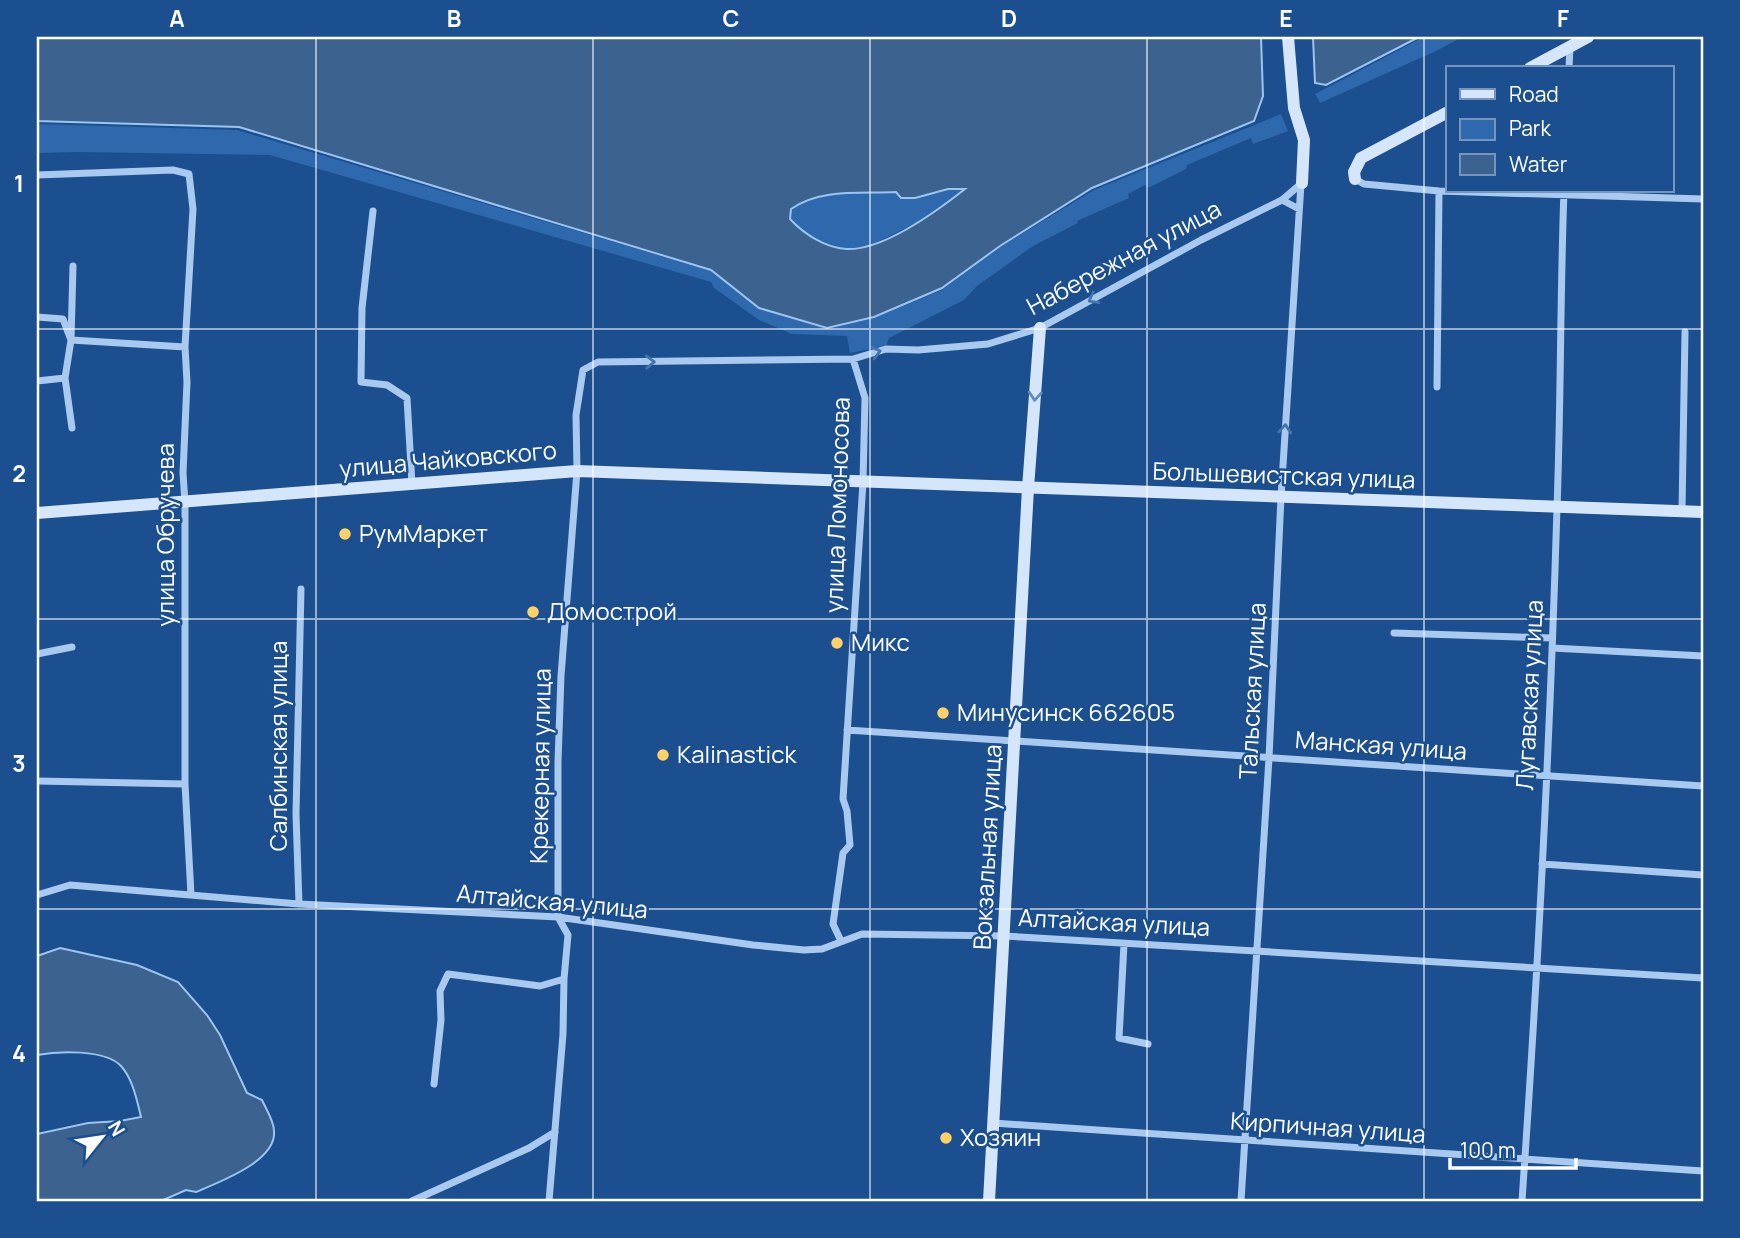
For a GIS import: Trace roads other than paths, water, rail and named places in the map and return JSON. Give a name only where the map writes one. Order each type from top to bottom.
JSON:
[{"type":"main road","points":[[1288,37],[1294,108],[1304,140],[1301,183]]},
{"type":"main road","points":[[1534,66],[1588,37]]},
{"type":"main road","points":[[1355,179],[1354,172],[1361,158],[1446,113]]},
{"type":"main road","name":"Вокзальная улица","points":[[989,1201],[1028,488],[1040,328]]},
{"type":"main road","name":"улица Чайковского","points":[[37,513],[576,471],[863,482]]},
{"type":"main road","name":"Большевистская улица","points":[[863,482],[1703,512]]},
{"type":"street","points":[[1569,66],[1570,47]]},
{"type":"street","name":"улица Обручева","points":[[37,175],[173,170],[189,174],[192,209],[185,347],[187,383],[183,473],[186,784],[191,895]]},
{"type":"street","points":[[1355,179],[1364,184],[1446,191]]},
{"type":"street","name":"Набережная улица","points":[[583,370],[598,362],[853,359],[886,349],[918,350],[980,345],[1040,328],[1201,240],[1282,200],[1301,183]]},
{"type":"street","name":"Тальская улица","points":[[1241,1201],[1258,950],[1281,497],[1301,183]]},
{"type":"street","points":[[1437,387],[1439,191]]},
{"type":"street","points":[[1502,192],[1703,199]]},
{"type":"street","name":"Лугавская улица","points":[[1522,1201],[1538,967],[1558,507],[1564,193]]},
{"type":"street","points":[[1282,200],[1300,209]]},
{"type":"street","points":[[373,211],[362,307],[362,382],[387,385],[407,398],[412,484]]},
{"type":"street","points":[[72,428],[65,378],[71,340],[73,266]]},
{"type":"street","points":[[37,317],[63,319],[71,340]]},
{"type":"street","points":[[1682,510],[1685,332]]},
{"type":"street","points":[[71,340],[185,347]]},
{"type":"street","name":"улица Ломоносова","points":[[841,941],[833,924],[843,853],[850,845],[847,811],[842,799],[863,482],[865,398],[853,359]]},
{"type":"street","name":"Крекерная улица","points":[[549,1201],[568,935],[558,917],[561,676],[576,471],[576,415],[583,370]]},
{"type":"street","points":[[37,381],[65,378]]},
{"type":"street","name":"Салбинская улица","points":[[299,904],[296,814],[301,589]]},
{"type":"street","points":[[1394,633],[1552,638]]},
{"type":"street","points":[[37,654],[72,647]]},
{"type":"street","points":[[1552,648],[1703,656]]},
{"type":"street","name":"Манская улица","points":[[847,730],[1703,786]]},
{"type":"street","points":[[37,781],[186,784]]},
{"type":"street","points":[[1542,864],[1703,875]]},
{"type":"street","name":"Алтайская улица","points":[[37,895],[70,885],[299,904],[558,917],[753,946],[822,949],[862,934],[1004,936],[1703,978]]},
{"type":"street","points":[[1124,944],[1119,1038],[1148,1044]]},
{"type":"street","points":[[434,1084],[441,1020],[440,991],[448,974],[540,986],[564,979]]},
{"type":"street","name":"Кирпичная улица","points":[[993,1123],[1703,1171]]},
{"type":"street","points":[[412,1201],[529,1148],[555,1132]]},
{"type":"water","points":[[37,37],[1261,37],[1263,96],[1254,121],[1092,188],[1000,246],[942,288],[874,317],[827,328],[759,308],[711,270],[239,127],[37,121]],"holes":[[[948,189],[965,189],[909,228],[893,237],[861,248],[838,248],[822,243],[790,219],[791,209],[803,202],[828,195],[896,192],[901,198],[915,198]]]},
{"type":"water","points":[[1313,37],[1419,37],[1326,85],[1315,83]]},
{"type":"water","points":[[60,948],[137,965],[178,982],[207,1015],[220,1035],[247,1093],[262,1100],[271,1119],[274,1131],[272,1142],[257,1161],[196,1192],[186,1190],[161,1201],[37,1201],[37,1134],[88,1123],[141,1117],[129,1077],[114,1060],[81,1053],[37,1055],[37,956]]},
{"type":"place","name":"РумМаркет","points":[[345,534]]},
{"type":"place","name":"Домострой","points":[[533,612]]},
{"type":"place","name":"Микс","points":[[837,643]]},
{"type":"place","name":"Минусинск 662605","points":[[943,713]]},
{"type":"place","name":"Kalinastick","points":[[663,755]]},
{"type":"place","name":"Хозяин","points":[[946,1138]]}]
